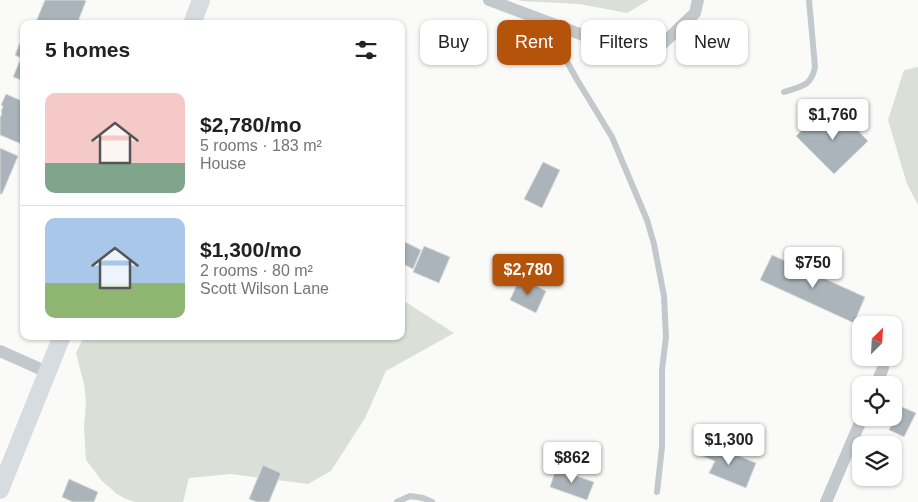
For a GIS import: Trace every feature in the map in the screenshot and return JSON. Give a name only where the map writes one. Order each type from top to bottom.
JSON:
[{"type":"main road","points":[[194,20],[201,0]]},
{"type":"main road","points":[[0,490],[60,340]]},
{"type":"street","points":[[488,0],[542,20]]},
{"type":"street","points":[[571,31],[588,37],[656,50],[694,13],[698,0]]},
{"type":"street","points":[[0,351],[48,372]]},
{"type":"street","points":[[880,376],[883,368]]},
{"type":"street","points":[[826,502],[859,426]]},
{"type":"lane","points":[[784,92],[804,85],[813,77],[815,67],[809,0]]},
{"type":"lane","points":[[569,65],[612,137],[648,220],[654,244],[664,296],[666,336],[662,370],[662,446],[657,492]]},
{"type":"lane","points":[[397,502],[410,496],[432,502]]},
{"type":"shaded area","points":[[518,0],[649,0],[627,13],[579,4]]},
{"type":"shaded area","points":[[918,67],[918,205],[907,184],[888,120],[904,70]]},
{"type":"shaded area","points":[[405,302],[454,333],[386,371],[365,418],[331,471],[308,484],[231,474],[189,478],[183,502],[135,502],[126,499],[102,481],[86,460],[84,427],[86,402],[84,384],[76,353],[82,340],[405,340]]},
{"type":"building","points":[[45,0],[86,1],[79,20],[37,20]]},
{"type":"building","points":[[20,42],[20,58],[15,55]]},
{"type":"building","points":[[20,60],[20,80],[13,77]]},
{"type":"building","points":[[6,94],[20,100],[20,143],[0,135],[0,118],[3,106],[1,105]]},
{"type":"building","points":[[840,112],[868,141],[834,174],[796,136],[814,118],[823,128]]},
{"type":"building","points":[[0,148],[18,156],[2,194],[0,194]]},
{"type":"building","points":[[543,162],[560,170],[542,208],[524,199]]},
{"type":"building","points":[[405,242],[421,250],[413,269],[405,265]]},
{"type":"building","points":[[424,246],[450,257],[439,283],[413,272]]},
{"type":"building","points":[[772,255],[865,297],[857,316],[852,316],[852,322],[760,280]]},
{"type":"building","points":[[520,278],[546,291],[536,313],[510,300]]},
{"type":"building","points":[[902,407],[916,413],[904,437],[889,430],[891,426],[902,426]]},
{"type":"building","points":[[707,443],[756,463],[746,488],[709,473],[715,461],[702,456]]},
{"type":"building","points":[[263,465],[281,473],[269,502],[257,502],[249,499]]},
{"type":"building","points":[[556,469],[594,482],[587,500],[550,487]]},
{"type":"building","points":[[69,479],[98,492],[94,502],[73,502],[62,497]]}]
